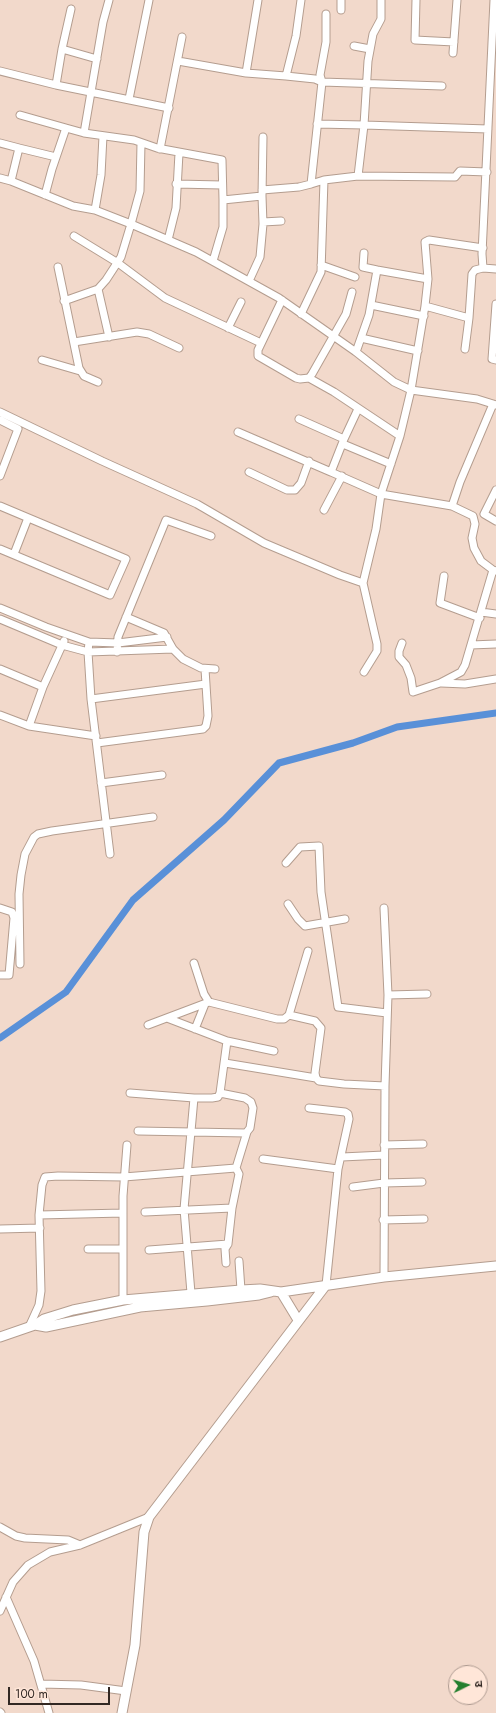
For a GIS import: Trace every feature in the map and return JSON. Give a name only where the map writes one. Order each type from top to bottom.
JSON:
[{"type":"main road","points":[[32,1326],[46,1327],[140,1306],[252,1296],[278,1291],[384,1277],[496,1266]]},
{"type":"main road","points":[[122,1713],[135,1646],[144,1532],[149,1517],[326,1285]]},
{"type":"main road","points":[[0,1337],[32,1326],[44,1319],[73,1310],[123,1300],[241,1290],[260,1289],[278,1291],[298,1320]]},
{"type":"street","points":[[84,133],[103,22],[109,0]]},
{"type":"street","points":[[129,99],[149,0]]},
{"type":"street","points":[[246,73],[258,0]]},
{"type":"street","points":[[286,76],[296,36],[301,0]]},
{"type":"street","points":[[341,0],[341,10]]},
{"type":"street","points":[[358,176],[370,49],[373,34],[381,19],[381,0]]},
{"type":"street","points":[[416,0],[414,40],[454,42]]},
{"type":"street","points":[[453,53],[457,0]]},
{"type":"street","points":[[484,268],[483,248],[488,129],[494,46],[494,0]]},
{"type":"street","points":[[56,85],[71,9]]},
{"type":"street","points":[[311,184],[322,82],[320,75],[326,42],[326,14]]},
{"type":"street","points":[[160,149],[182,37]]},
{"type":"street","points":[[354,46],[370,49]]},
{"type":"street","points":[[62,49],[97,59]]},
{"type":"street","points":[[178,61],[246,73],[315,79],[322,82],[442,86]]},
{"type":"street","points":[[0,71],[56,85],[169,108]]},
{"type":"street","points":[[20,115],[84,133],[141,142],[160,149],[222,160],[223,227],[213,261]]},
{"type":"street","points":[[317,124],[488,129]]},
{"type":"street","points":[[45,195],[66,128]]},
{"type":"street","points":[[95,210],[101,174],[103,136]]},
{"type":"street","points":[[249,281],[260,257],[263,222],[263,137]]},
{"type":"street","points":[[64,301],[98,288],[118,264],[140,191],[141,142]]},
{"type":"street","points":[[0,143],[56,157]]},
{"type":"street","points":[[11,181],[19,148]]},
{"type":"street","points":[[168,240],[176,208],[176,184],[179,153]]},
{"type":"street","points":[[223,200],[299,187],[324,180],[358,176],[455,178],[460,171],[486,172]]},
{"type":"street","points":[[0,178],[73,206],[95,210],[131,224],[213,261],[282,300],[356,352],[394,382],[411,390],[477,399],[494,404],[460,482],[452,506]]},
{"type":"street","points":[[301,314],[321,272],[324,180]]},
{"type":"street","points":[[176,184],[222,185]]},
{"type":"street","points":[[263,222],[281,221]]},
{"type":"street","points":[[74,236],[118,264],[165,298],[261,343]]},
{"type":"street","points":[[364,672],[377,651],[377,644],[363,582],[376,528],[382,494],[400,436],[411,390],[424,316],[428,279],[425,242],[429,240],[483,248]]},
{"type":"street","points":[[364,253],[363,267],[428,279]]},
{"type":"street","points":[[321,266],[356,277]]},
{"type":"street","points":[[58,267],[80,371]]},
{"type":"street","points":[[465,349],[472,274],[475,270],[484,268],[496,269]]},
{"type":"street","points":[[356,352],[371,305],[377,270]]},
{"type":"street","points":[[98,288],[109,337]]},
{"type":"street","points":[[309,378],[346,314],[352,292]]},
{"type":"street","points":[[282,300],[261,343],[258,350],[258,356],[296,378],[309,378],[400,436]]},
{"type":"street","points":[[228,328],[241,302]]},
{"type":"street","points":[[496,304],[492,359],[496,360]]},
{"type":"street","points":[[371,305],[424,316]]},
{"type":"street","points":[[425,306],[469,318]]},
{"type":"street","points":[[74,342],[109,337],[130,332],[149,334],[179,348]]},
{"type":"street","points":[[361,338],[418,351]]},
{"type":"street","points":[[42,360],[80,371],[88,379],[98,382]]},
{"type":"street","points":[[332,472],[358,409]]},
{"type":"street","points":[[0,412],[102,461],[197,504],[264,542],[340,575],[363,582]]},
{"type":"street","points":[[298,419],[391,464]]},
{"type":"street","points":[[0,420],[18,429],[3,461],[0,476]]},
{"type":"street","points":[[238,432],[309,461],[382,494],[452,506],[473,516],[475,524],[472,538],[474,548],[481,561],[495,571],[461,672],[440,683],[413,692],[411,678],[406,665],[399,657],[399,651],[402,644]]},
{"type":"street","points":[[249,472],[287,490],[295,490],[300,483],[309,461]]},
{"type":"street","points":[[324,510],[342,476]]},
{"type":"street","points":[[496,490],[484,514],[496,521]]},
{"type":"street","points":[[0,506],[126,559],[110,595],[0,549]]},
{"type":"street","points":[[14,554],[28,518]]},
{"type":"street","points":[[117,652],[118,643],[126,617],[166,520],[211,536]]},
{"type":"street","points":[[444,576],[440,603],[480,615],[496,614]]},
{"type":"street","points":[[0,608],[67,635],[89,642],[118,643],[167,637]]},
{"type":"street","points":[[126,617],[158,629],[167,637],[173,649],[183,659],[206,670],[215,669]]},
{"type":"street","points":[[0,619],[62,645],[88,652],[173,649]]},
{"type":"street","points":[[28,726],[43,687],[67,635]]},
{"type":"street","points":[[89,642],[88,652],[91,699],[110,854]]},
{"type":"street","points":[[471,645],[496,644]]},
{"type":"street","points":[[0,669],[43,687]]},
{"type":"street","points":[[0,715],[28,726],[96,739],[203,729],[206,726],[208,716],[206,670]]},
{"type":"street","points":[[440,683],[465,684],[496,679]]},
{"type":"street","points":[[91,699],[206,684]]},
{"type":"street","points":[[101,783],[162,775]]},
{"type":"street","points":[[20,964],[19,894],[21,875],[25,854],[34,837],[38,834],[52,831],[153,817]]},
{"type":"street","points":[[286,863],[300,847],[319,846],[321,892],[338,1007],[387,1013]]},
{"type":"street","points":[[288,904],[298,919],[305,926],[345,919]]},
{"type":"street","points":[[0,908],[12,912],[14,918],[9,975],[0,975]]},
{"type":"street","points":[[384,908],[388,995],[384,1145],[384,1277]]},
{"type":"street","points":[[148,1024],[207,1003],[277,1019],[284,1019],[289,1015],[308,951]]},
{"type":"street","points":[[194,963],[207,1003],[195,1029]]},
{"type":"street","points":[[388,995],[427,994]]},
{"type":"street","points":[[289,1015],[315,1021],[322,1028],[315,1073],[316,1078]]},
{"type":"street","points":[[166,1018],[227,1041],[274,1051]]},
{"type":"street","points":[[130,1093],[194,1098],[218,1097],[225,1063],[227,1041]]},
{"type":"street","points":[[225,1063],[316,1078],[319,1081],[385,1086]]},
{"type":"street","points":[[220,1092],[245,1098],[252,1102],[253,1108],[250,1128],[247,1132],[236,1168],[239,1174],[232,1208],[228,1244],[225,1249],[226,1263]]},
{"type":"street","points":[[191,1294],[184,1209],[194,1098]]},
{"type":"street","points":[[309,1108],[348,1114],[349,1119],[342,1157],[338,1169],[326,1285]]},
{"type":"street","points":[[138,1130],[243,1134],[247,1132]]},
{"type":"street","points":[[384,1145],[423,1144]]},
{"type":"street","points":[[123,1300],[122,1249],[126,1145]]},
{"type":"street","points":[[342,1157],[384,1155]]},
{"type":"street","points":[[263,1159],[338,1169]]},
{"type":"street","points":[[32,1326],[39,1305],[41,1291],[39,1215],[42,1185],[46,1177],[124,1177],[236,1168]]},
{"type":"street","points":[[353,1187],[384,1183],[422,1182]]},
{"type":"street","points":[[145,1212],[184,1209],[232,1208]]},
{"type":"street","points":[[39,1215],[123,1212]]},
{"type":"street","points":[[383,1220],[424,1219]]},
{"type":"street","points":[[0,1229],[40,1228]]},
{"type":"street","points":[[149,1250],[228,1244]]},
{"type":"street","points":[[88,1249],[122,1249]]},
{"type":"street","points":[[239,1261],[241,1290]]},
{"type":"street","points":[[0,1611],[16,1578],[28,1565],[50,1552],[80,1545],[149,1517]]},
{"type":"street","points":[[0,1527],[16,1536],[25,1538],[68,1540],[80,1545]]},
{"type":"street","points":[[6,1597],[22,1631],[41,1684],[49,1713]]},
{"type":"street","points":[[41,1684],[80,1685],[126,1691]]},
{"type":"waterway","points":[[0,1038],[66,992],[133,900],[224,820],[279,763],[353,743],[397,727],[496,713]]}]
